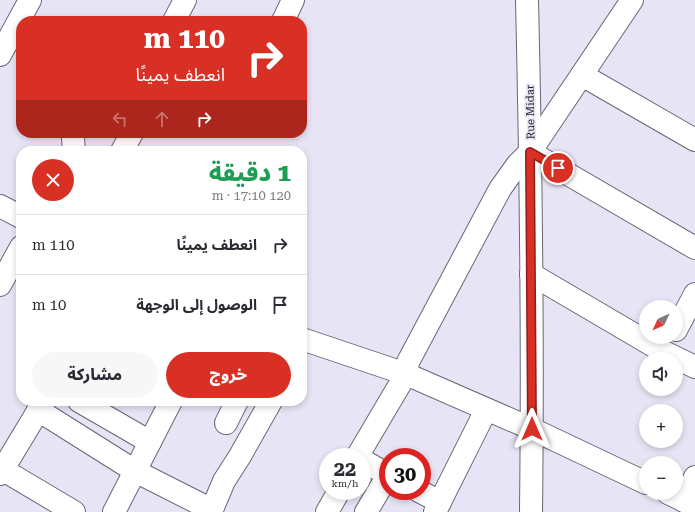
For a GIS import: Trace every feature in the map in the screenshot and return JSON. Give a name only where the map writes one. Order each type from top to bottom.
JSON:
[{"type":"street","points":[[22,16],[30,0]]},
{"type":"street","points":[[177,16],[185,0]]},
{"type":"street","points":[[286,16],[293,0]]},
{"type":"street","name":"Rue Midar","points":[[527,0],[531,274],[531,512]]},
{"type":"street","points":[[362,448],[406,374],[408,362],[500,189],[530,152],[632,0]]},
{"type":"street","points":[[7,48],[16,29]]},
{"type":"street","points":[[582,75],[695,140]]},
{"type":"street","points":[[530,152],[695,248]]},
{"type":"street","points":[[0,206],[16,214]]},
{"type":"street","points":[[0,285],[16,256]]},
{"type":"street","points":[[531,274],[639,329]]},
{"type":"street","points":[[683,317],[695,294]]},
{"type":"street","points":[[668,344],[695,367]]},
{"type":"street","points":[[307,345],[406,374],[532,429],[639,480]]},
{"type":"street","points":[[74,512],[1,470],[41,406],[135,471],[212,511],[224,481],[268,406]]},
{"type":"street","points":[[88,406],[150,442]]},
{"type":"street","points":[[114,512],[168,406]]},
{"type":"street","points":[[226,423],[234,406]]},
{"type":"street","points":[[430,500],[438,507],[486,410]]},
{"type":"street","points":[[683,498],[695,477]]},
{"type":"street","points":[[366,512],[379,490]]},
{"type":"street","points":[[327,512],[334,500]]},
{"type":"route","points":[[532,429],[530,152],[558,168]]}]
